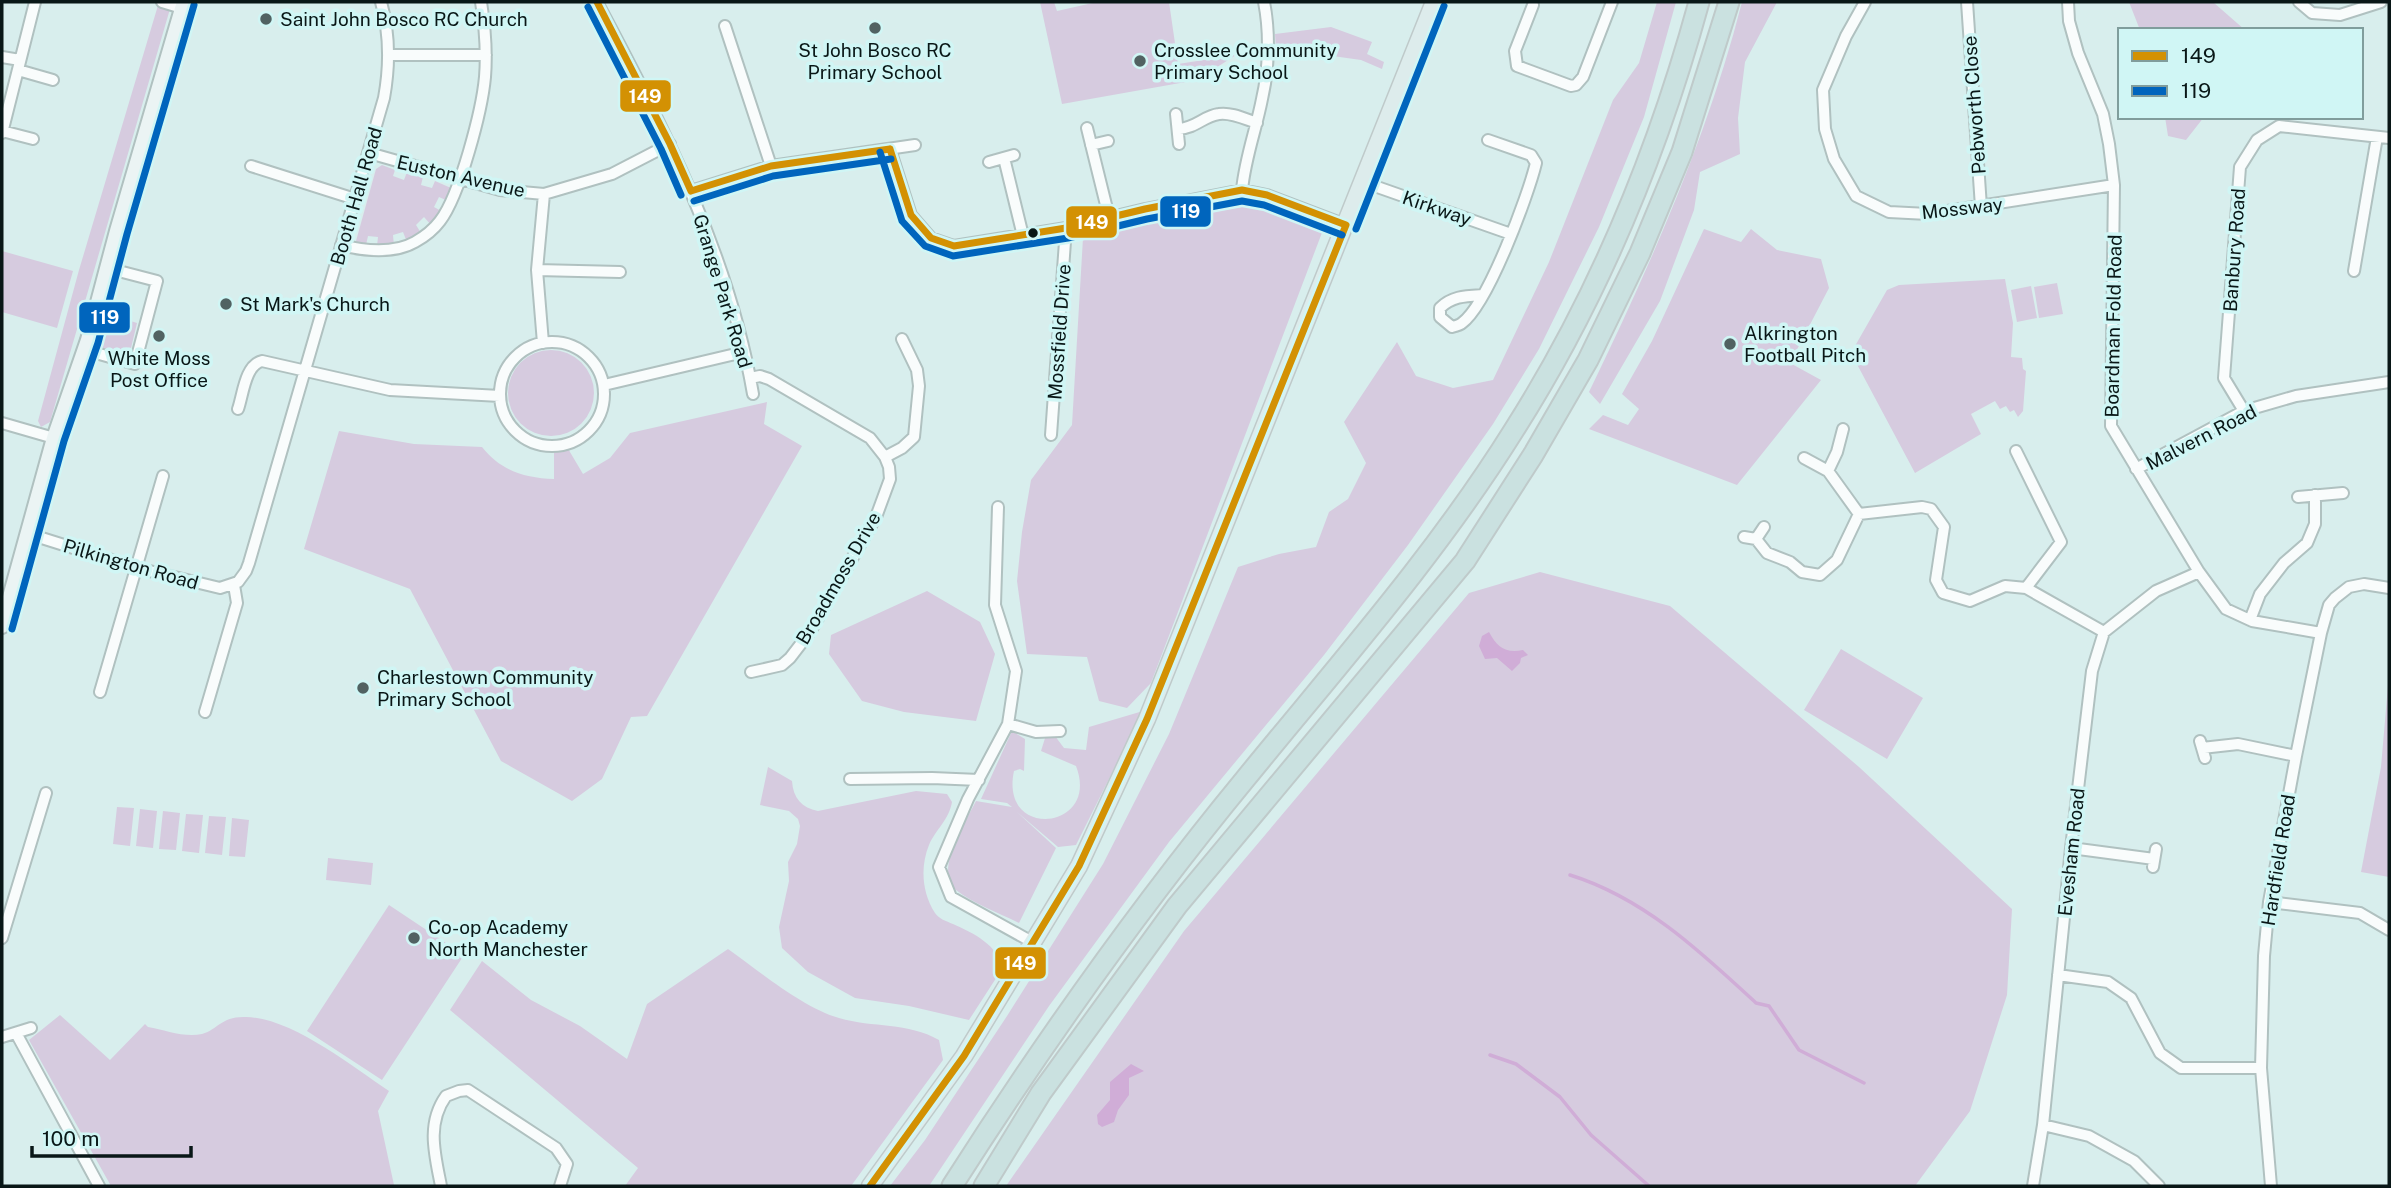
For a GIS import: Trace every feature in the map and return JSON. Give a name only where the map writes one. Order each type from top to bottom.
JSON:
[{"type":"highway","points":[[952,1186],[1085,986],[1245,779],[1413,577],[1464,507],[1515,429],[1563,347],[1615,243],[1656,140],[1685,54],[1699,2]]},
{"type":"highway","points":[[984,1186],[1041,1093],[1177,906],[1465,561],[1525,467],[1588,360],[1640,253],[1682,152],[1729,2]]},
{"type":"main road","points":[[870,1186],[964,1056],[1079,866],[1147,719],[1434,2]]},
{"type":"street","points":[[33,139],[2,132],[35,2]]},
{"type":"street","points":[[2,626],[54,439],[85,350],[183,5],[162,2]]},
{"type":"street","name":"Booth Hall Road","points":[[234,585],[242,579],[249,563],[384,98],[389,55],[386,20],[381,2]]},
{"type":"street","points":[[341,245],[398,249],[418,241],[440,221],[459,179],[483,95],[486,55],[481,2]]},
{"type":"street","name":"Grange Park Road","points":[[597,2],[670,144],[691,191],[720,270],[744,352],[753,394]]},
{"type":"street","points":[[1242,190],[1244,171],[1264,95],[1268,43],[1264,2]]},
{"type":"street","points":[[1531,3],[1515,51],[1517,66],[1571,86],[1580,82],[1583,77],[1612,2]]},
{"type":"street","name":"Mossway","points":[[1866,2],[1846,36],[1823,90],[1825,129],[1834,159],[1856,196],[1889,212],[1928,214],[2114,186]]},
{"type":"street","name":"Pebworth Close","points":[[1967,2],[1981,207]]},
{"type":"street","name":"Boardman Fold Road","points":[[2068,2],[2069,21],[2078,53],[2103,114],[2114,186],[2111,426],[2199,572],[2226,609],[2250,620],[2321,633]]},
{"type":"street","points":[[2299,2],[2312,13],[2340,15],[2381,2]]},
{"type":"street","points":[[725,26],[771,166]]},
{"type":"street","points":[[389,55],[486,55]]},
{"type":"street","points":[[2,57],[53,80]]},
{"type":"street","points":[[1176,114],[1179,144]]},
{"type":"street","points":[[1178,129],[1196,126],[1218,114],[1229,114],[1257,123]]},
{"type":"street","name":"Banbury Road","points":[[2244,411],[2224,378],[2240,167],[2257,140],[2279,126],[2389,138]]},
{"type":"street","points":[[1087,128],[1109,217]]},
{"type":"street","points":[[2354,271],[2376,137]]},
{"type":"street","points":[[1483,295],[1511,234],[1536,163],[1531,155],[1488,140]]},
{"type":"street","points":[[1091,145],[1108,141]]},
{"type":"street","name":"Euston Avenue","points":[[369,153],[500,190],[544,194],[612,174],[670,144]]},
{"type":"street","points":[[691,191],[771,166],[915,145]]},
{"type":"street","points":[[890,149],[911,215],[931,238],[954,246],[1066,228],[1242,190],[1267,195],[1346,225]]},
{"type":"street","points":[[989,162],[1009,156],[1023,236]]},
{"type":"street","points":[[251,166],[355,199]]},
{"type":"street","name":"Kirkway","points":[[1363,181],[1511,234]]},
{"type":"street","points":[[543,343],[537,270],[544,194]]},
{"type":"street","name":"Mossfield Drive","points":[[1051,435],[1066,228]]},
{"type":"street","points":[[85,350],[135,364],[157,281],[107,268]]},
{"type":"street","points":[[537,270],[621,272]]},
{"type":"street","points":[[750,378],[760,376],[769,379],[870,438],[885,457],[909,443],[914,436],[918,378],[917,370],[902,339]]},
{"type":"street","points":[[543,343],[561,343],[582,352],[595,365],[604,385],[603,404],[591,429],[573,442],[556,446],[538,445],[526,440],[512,428],[502,410],[500,396],[503,377],[510,364],[523,351],[543,343]]},
{"type":"street","points":[[604,385],[744,352]]},
{"type":"street","points":[[239,410],[251,369],[255,363],[265,362],[390,390],[500,396]]},
{"type":"street","name":"Malvern Road","points":[[2136,470],[2244,411],[2296,396],[2389,382]]},
{"type":"street","points":[[2,423],[54,439]]},
{"type":"street","points":[[1828,471],[1838,452],[1843,429]]},
{"type":"street","points":[[2016,451],[2061,542],[2026,588]]},
{"type":"street","name":"Broadmoss Drive","points":[[751,672],[782,664],[810,632],[876,517],[890,479],[885,457]]},
{"type":"street","points":[[1804,458],[1828,471],[1859,513]]},
{"type":"street","points":[[100,692],[163,476]]},
{"type":"street","points":[[2298,497],[2343,493]]},
{"type":"street","points":[[2250,620],[2260,594],[2284,564],[2307,543],[2315,524],[2315,495]]},
{"type":"street","points":[[998,507],[995,605],[1016,671],[1008,724],[968,799],[939,867],[951,897],[1034,943]]},
{"type":"street","points":[[1859,513],[1922,507],[1931,509],[1944,527],[1936,580],[1943,593],[1970,601],[2005,586],[2026,588],[2104,632],[2156,591],[2199,572]]},
{"type":"street","points":[[1820,575],[1837,559],[1859,513]]},
{"type":"street","points":[[1764,527],[1750,538],[1767,553],[1790,562],[1802,572],[1820,575]]},
{"type":"street","name":"Pilkington Road","points":[[29,534],[137,568],[220,588],[234,585]]},
{"type":"street","points":[[1820,575],[1822,588]]},
{"type":"street","name":"Hardfield Road","points":[[2271,1186],[2261,1068],[2263,967],[2269,902],[2296,756],[2329,605],[2343,591],[2364,584],[2389,588]]},
{"type":"street","points":[[205,712],[237,603],[234,585]]},
{"type":"street","name":"Evesham Road","points":[[2033,1186],[2043,1125],[2092,671],[2104,632]]},
{"type":"street","points":[[1008,724],[1035,732],[1060,731]]},
{"type":"street","points":[[2202,749],[2238,744],[2296,756]]},
{"type":"street","points":[[850,779],[979,780]]},
{"type":"street","points":[[2,938],[46,793]]},
{"type":"street","points":[[2071,848],[2154,858]]},
{"type":"street","points":[[2,893],[14,897]]},
{"type":"street","points":[[2269,902],[2360,913],[2389,930]]},
{"type":"street","points":[[2058,975],[2108,982],[2132,998],[2160,1053],[2181,1068],[2261,1068]]},
{"type":"street","points":[[2,1037],[31,1028]]},
{"type":"street","points":[[16,1033],[99,1186]]},
{"type":"street","points":[[442,1186],[434,1150],[435,1120],[446,1096],[468,1090],[556,1148],[567,1164],[560,1186]]},
{"type":"street","points":[[2043,1125],[2090,1136],[2134,1161],[2159,1186]]},
{"type":"shaded area","points":[[159,2],[172,2],[50,422],[41,427],[38,421],[79,270]]},
{"type":"shaded area","name":"Crosslee Community Primary School","points":[[1040,2],[1054,2],[1057,11],[1097,2],[1169,2],[1178,64],[1236,55],[1197,80],[1062,104]]},
{"type":"shaded area","points":[[1657,2],[1676,2],[1644,117],[1599,227],[1539,349],[1493,424],[1408,545],[1324,655],[1169,842],[1049,1006],[929,1186],[890,1186],[925,1140],[1103,864],[1169,734],[1238,567],[1279,554],[1316,547],[1329,512],[1348,499],[1366,463],[1344,422],[1397,342],[1416,376],[1453,388],[1493,380],[1549,262],[1613,100],[1639,63]]},
{"type":"shaded area","points":[[1742,2],[1777,2],[1745,62],[1738,118],[1740,154],[1700,172],[1694,210],[1660,301],[1600,404],[1589,392],[1675,201],[1712,102]]},
{"type":"shaded area","points":[[2129,2],[2213,2],[2243,28],[2139,28]]},
{"type":"shaded area","points":[[1331,27],[1372,42],[1367,54],[1384,62],[1382,69],[1361,60],[1276,48],[1275,34]]},
{"type":"shaded area","points":[[2165,119],[2202,119],[2186,140],[2168,136]]},
{"type":"shaded area","points":[[382,165],[395,170],[393,176],[404,180],[407,172],[423,177],[421,185],[432,188],[435,181],[451,188],[448,201],[439,197],[434,207],[443,212],[431,225],[424,217],[416,225],[421,233],[407,242],[403,232],[393,235],[394,246],[377,246],[378,237],[368,236],[366,245],[358,244],[356,241],[376,169]]},
{"type":"shaded area","points":[[1255,205],[1323,230],[1151,683],[1127,708],[1099,701],[1087,657],[1027,654],[1017,581],[1031,480],[1072,425],[1083,238],[1150,221]]},
{"type":"shaded area","points":[[1704,229],[1741,242],[1751,229],[1777,250],[1821,259],[1829,288],[1790,363],[1821,380],[1737,485],[1589,429],[1603,415],[1628,425],[1639,409],[1622,394],[1652,341]]},
{"type":"shaded area","points":[[2,251],[73,271],[57,328],[2,312]]},
{"type":"shaded area","points":[[2005,279],[2013,323],[2011,357],[2022,358],[2023,369],[2026,371],[2023,411],[2018,417],[2014,410],[2010,412],[2006,406],[2000,409],[1995,401],[1971,414],[1981,434],[1915,473],[1851,353],[1887,290],[1899,285]]},
{"type":"shaded area","points":[[2057,283],[2063,314],[2039,318],[2034,287]]},
{"type":"shaded area","points":[[2031,286],[2037,318],[2017,322],[2011,290]]},
{"type":"shaded area","points":[[105,313],[137,323],[131,348],[122,354],[95,346]]},
{"type":"shaded area","points":[[543,350],[559,350],[582,362],[591,376],[594,393],[591,410],[582,424],[559,436],[543,436],[527,429],[515,417],[508,401],[508,385],[515,369],[527,357]]},
{"type":"shaded area","points":[[767,402],[764,424],[802,446],[647,716],[631,717],[602,779],[572,801],[501,761],[410,589],[304,549],[339,431],[414,444],[482,447],[497,462],[514,472],[554,479],[554,449],[567,447],[583,474],[610,458],[630,433]]},
{"type":"shaded area","points":[[1540,572],[1670,606],[1859,767],[2012,909],[2007,995],[1970,1111],[1915,1186],[1006,1186],[1184,931],[1469,593]]},
{"type":"shaded area","points":[[927,591],[980,622],[995,654],[976,721],[904,712],[862,701],[829,654],[831,635]]},
{"type":"shaded area","points":[[1489,632],[1503,648],[1523,650],[1528,655],[1521,658],[1512,671],[1497,658],[1485,659],[1479,646],[1482,636]]},
{"type":"shaded area","points":[[1841,649],[1923,698],[1887,759],[1804,710]]},
{"type":"shaded area","points":[[2389,674],[2389,877],[2361,872],[2381,767]]},
{"type":"shaded area","points":[[1143,711],[1076,845],[1058,847],[1017,812],[1056,848],[1019,923],[956,890],[950,882],[948,872],[950,860],[959,833],[976,801],[1012,807],[1007,803],[981,799],[1012,731],[1025,739],[1024,771],[1014,771],[1013,794],[1021,809],[1034,817],[1049,819],[1063,814],[1075,804],[1080,787],[1076,766],[1041,751],[1046,735],[1055,736],[1064,748],[1086,750],[1089,727]]},
{"type":"shaded area","points":[[768,767],[792,781],[799,801],[818,811],[916,791],[947,794],[952,802],[950,808],[929,845],[924,862],[927,897],[939,917],[977,936],[990,947],[996,953],[1002,969],[969,1020],[909,1006],[855,998],[808,972],[782,948],[779,927],[789,881],[788,862],[797,844],[800,826],[798,819],[789,811],[760,805]]},
{"type":"shaded area","points":[[117,807],[134,808],[130,846],[113,844]]},
{"type":"shaded area","points":[[140,809],[157,811],[153,848],[136,846]]},
{"type":"shaded area","points":[[163,811],[180,813],[176,850],[159,849]]},
{"type":"shaded area","points":[[186,814],[203,815],[199,853],[182,851]]},
{"type":"shaded area","points":[[209,816],[226,817],[222,855],[205,853]]},
{"type":"shaded area","points":[[232,818],[249,820],[245,857],[229,856]]},
{"type":"shaded area","points":[[328,858],[373,863],[371,885],[326,880]]},
{"type":"shaded area","points":[[389,905],[464,955],[382,1080],[307,1031]]},
{"type":"shaded area","points":[[728,949],[782,988],[825,1013],[852,1021],[915,1030],[939,1040],[943,1060],[851,1186],[625,1186],[638,1168],[450,1010],[482,961],[531,1000],[580,1026],[627,1059],[647,1004]]},
{"type":"shaded area","points":[[60,1015],[110,1060],[145,1024],[175,1033],[195,1035],[208,1032],[231,1019],[246,1017],[264,1019],[301,1034],[389,1091],[378,1111],[394,1185],[111,1186],[29,1040]]},
{"type":"shaded area","points":[[1131,1064],[1144,1071],[1129,1078],[1129,1095],[1118,1110],[1114,1122],[1102,1127],[1098,1124],[1097,1115],[1110,1100],[1110,1082]]},
{"type":"waterway","points":[[1570,875],[1623,898],[1670,928],[1756,1003],[1769,1006],[1799,1050],[1864,1083]]},
{"type":"waterway","points":[[1490,1055],[1516,1064],[1560,1097],[1591,1135],[1649,1186]]},
{"type":"transit line","name":"149","points":[[597,2],[670,144],[691,191]]},
{"type":"transit line","name":"119","points":[[12,629],[64,441],[98,343],[194,5]]},
{"type":"transit line","name":"119","points":[[1356,229],[1444,6]]},
{"type":"transit line","name":"119","points":[[588,7],[661,149],[681,195]]},
{"type":"transit line","name":"149","points":[[890,149],[911,215],[931,238],[954,246],[1066,228],[1242,190],[1267,195],[1346,225]]},
{"type":"transit line","name":"149","points":[[691,191],[771,166],[890,149]]},
{"type":"transit line","name":"119","points":[[880,152],[902,221],[925,246],[953,256],[1068,238],[1147,219],[1242,201],[1264,205],[1342,235]]},
{"type":"transit line","name":"119","points":[[694,201],[773,176],[891,159]]},
{"type":"transit line","name":"149","points":[[870,1186],[964,1056],[1079,866],[1147,719],[1346,225]]},
{"type":"place","name":"Saint John Bosco RC Church","points":[[266,19]]},
{"type":"place","name":"St John Bosco RC Primary School","points":[[875,28]]},
{"type":"place","name":"Crosslee Community Primary School","points":[[1140,61]]},
{"type":"place","name":"St Mark's Church","points":[[226,304]]},
{"type":"place","name":"White Moss Post Office","points":[[159,336]]},
{"type":"place","name":"Alkrington Football Pitch","points":[[1730,344]]},
{"type":"place","name":"Charlestown Community Primary School","points":[[363,688]]},
{"type":"place","name":"Co-op Academy North Manchester","points":[[414,938]]}]
